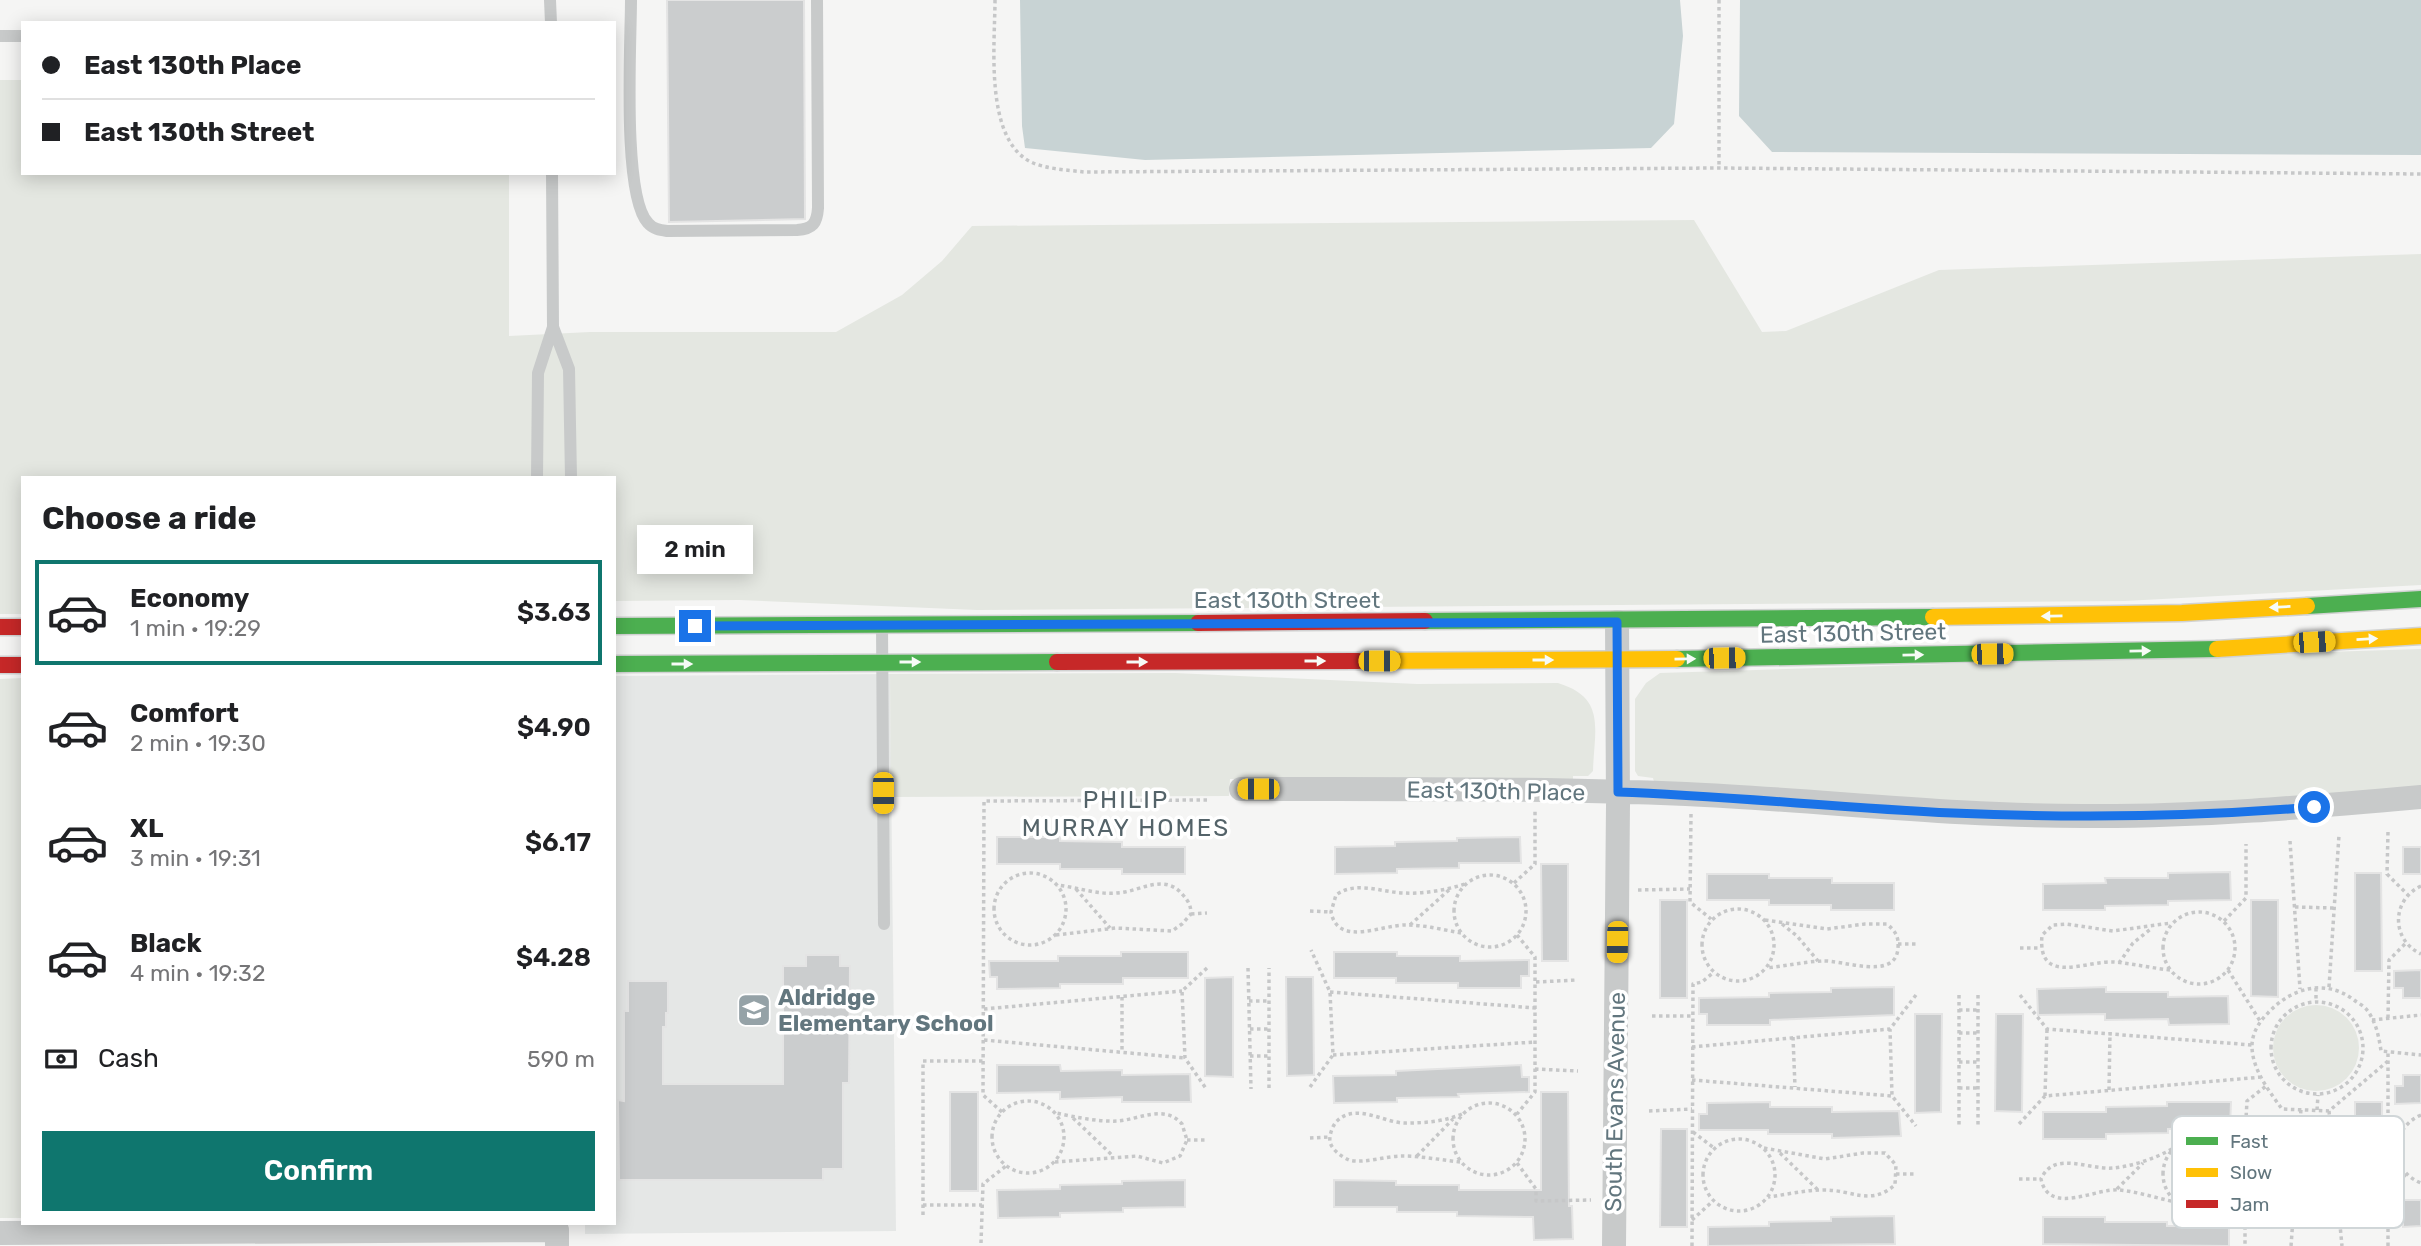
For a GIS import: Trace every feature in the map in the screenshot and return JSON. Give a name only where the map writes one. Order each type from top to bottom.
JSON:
[{"type":"main road","name":"East 130th Street","points":[[616,626],[1617,622],[2182,613],[2421,599]]},
{"type":"main road","points":[[0,627],[21,627]]},
{"type":"main road","name":"East 130th Street","points":[[616,664],[1617,660],[2179,651],[2421,636]]},
{"type":"main road","points":[[0,665],[21,665]]},
{"type":"street","name":"South Evans Avenue","points":[[1614,1246],[1617,622]]},
{"type":"street","name":"East 130th Place","points":[[1241,789],[1690,794],[1952,813],[2082,816],[2267,811],[2421,797]]},
{"type":"street","points":[[0,1233],[30,1240],[557,1238]]},
{"type":"lane","points":[[550,0],[551,21]]},
{"type":"lane","points":[[631,0],[631,170],[640,211],[654,228],[667,231],[797,230],[808,229],[814,225],[818,208],[817,0]]},
{"type":"lane","points":[[0,36],[21,36]]},
{"type":"lane","points":[[537,476],[538,373],[553,327],[552,175]]},
{"type":"lane","points":[[553,327],[569,369],[570,476]]},
{"type":"lane","points":[[881,624],[884,924]]},
{"type":"path","points":[[995,0],[995,86],[1005,133],[1016,152],[1032,163],[1084,172],[1719,168],[2421,174]]},
{"type":"path","points":[[1718,0],[1719,168]]},
{"type":"path","points":[[1002,1112],[983,1096],[985,801],[1208,800]]},
{"type":"path","points":[[1514,883],[1535,864],[1535,800]]},
{"type":"path","points":[[1691,805],[1690,902],[1712,919]]},
{"type":"path","points":[[2388,832],[2387,874],[2408,895]]},
{"type":"path","points":[[2329,987],[2339,835]]},
{"type":"path","points":[[2290,841],[2300,989]]},
{"type":"path","points":[[2224,921],[2246,898],[2246,844]]},
{"type":"path","points":[[1191,914],[1189,903],[1181,892],[1173,886],[1161,883],[1115,894],[1057,885],[1041,874],[1022,873],[1004,882],[994,899],[993,908],[998,927],[1012,941],[1030,946],[1056,935],[1111,928],[1172,931],[1191,914],[1208,913]]},
{"type":"path","points":[[1489,874],[1507,878],[1514,883],[1524,897],[1527,913],[1517,935],[1502,945],[1484,947],[1467,940],[1454,917],[1453,908],[1459,891],[1472,879],[1489,874]]},
{"type":"path","points":[[1461,933],[1410,925],[1353,932],[1342,930],[1335,923],[1331,912],[1336,895],[1349,888],[1405,893],[1465,884]]},
{"type":"path","points":[[1056,935],[1062,927],[1066,910],[1065,901],[1057,885]]},
{"type":"path","points":[[2421,886],[2408,895],[2402,904],[2398,924],[2406,943],[2421,954]]},
{"type":"path","points":[[1074,887],[1111,928]]},
{"type":"path","points":[[1410,925],[1452,888]]},
{"type":"path","points":[[1632,890],[1690,889]]},
{"type":"path","points":[[2295,907],[2334,908]]},
{"type":"path","points":[[984,909],[993,908]]},
{"type":"path","points":[[1765,919],[1774,935],[1775,944],[1771,961],[1759,975],[1741,981],[1722,978],[1707,965],[1702,946],[1703,936],[1712,919],[1739,908],[1781,923],[1827,929],[1887,924],[1896,933],[1898,944],[1897,956],[1886,965],[1876,968],[1861,967],[1848,962],[1818,961],[1766,968]]},
{"type":"path","points":[[1310,911],[1331,912]]},
{"type":"path","points":[[2192,912],[2214,914],[2224,921],[2231,929],[2235,950],[2228,970],[2204,984],[2185,982],[2170,970],[2162,946],[2166,930],[2171,923],[2192,912]]},
{"type":"path","points":[[1781,923],[1797,936],[1818,961]]},
{"type":"path","points":[[2170,970],[2119,963],[2091,963],[2062,968],[2052,965],[2040,948],[2042,935],[2053,925],[2075,925],[2113,931],[2171,923]]},
{"type":"path","points":[[2119,963],[2133,943],[2154,926]]},
{"type":"path","points":[[1517,935],[1535,957],[1536,982],[1535,1092],[1517,1114]]},
{"type":"path","points":[[2388,1018],[2389,960],[2406,943]]},
{"type":"path","points":[[1898,944],[1917,944]]},
{"type":"path","points":[[2020,948],[2040,948]]},
{"type":"path","points":[[1310,1087],[1333,1055],[1330,992],[1311,950]]},
{"type":"path","points":[[984,1009],[1182,991],[1208,968]]},
{"type":"path","points":[[1248,968],[1251,1089]]},
{"type":"path","points":[[1269,968],[1269,1088]]},
{"type":"path","points":[[2228,970],[2260,1021]]},
{"type":"path","points":[[1692,1246],[1693,984],[1702,982],[1714,972]]},
{"type":"path","points":[[1536,982],[1577,980]]},
{"type":"path","points":[[2388,1060],[2329,1111],[2282,1109],[2266,1086],[2255,1063],[2252,1045],[2260,1021],[2274,1006],[2300,989],[2329,987],[2349,996],[2367,1009],[2378,1032],[2381,1051],[2421,1055]]},
{"type":"path","points":[[2316,988],[2316,1002]]},
{"type":"path","points":[[1182,991],[1185,1058],[1208,1090]]},
{"type":"path","points":[[1330,992],[1536,1008]]},
{"type":"path","points":[[1916,995],[1890,1029],[1892,1096],[1916,1126]]},
{"type":"path","points":[[1959,995],[1959,1125]]},
{"type":"path","points":[[1978,995],[1978,1125]]},
{"type":"path","points":[[2020,995],[2047,1029],[2045,1097]]},
{"type":"path","points":[[1122,997],[1122,1052]]},
{"type":"path","points":[[1249,1001],[1269,1001]]},
{"type":"path","points":[[2316,1002],[2329,1003],[2351,1017],[2359,1028],[2363,1041],[2360,1067],[2353,1078],[2343,1087],[2318,1095],[2294,1089],[2284,1082],[2277,1072],[2270,1049],[2276,1026],[2283,1016],[2304,1003],[2316,1002]]},
{"type":"path","points":[[1959,1010],[1978,1010]]},
{"type":"path","points":[[2372,1020],[2421,1014]]},
{"type":"path","points":[[1652,1016],[1692,1016]]},
{"type":"path","points":[[1250,1029],[1269,1029]]},
{"type":"path","points":[[1692,1047],[1890,1029]]},
{"type":"path","points":[[2047,1029],[2252,1045]]},
{"type":"path","points":[[2109,1091],[2110,1032]]},
{"type":"path","points":[[1959,1033],[1978,1033]]},
{"type":"path","points":[[1793,1037],[1795,1087]]},
{"type":"path","points":[[984,1040],[1185,1058]]},
{"type":"path","points":[[1333,1055],[1535,1042]]},
{"type":"path","points":[[2388,1051],[2388,1116]]},
{"type":"path","points":[[1250,1056],[1269,1056]]},
{"type":"path","points":[[923,1215],[923,1061],[984,1060]]},
{"type":"path","points":[[1959,1062],[1978,1062]]},
{"type":"path","points":[[1535,1069],[1578,1071]]},
{"type":"path","points":[[2019,1124],[2045,1097],[2262,1077]]},
{"type":"path","points":[[1692,1080],[1892,1096]]},
{"type":"path","points":[[2246,1116],[2247,1101],[2266,1086]]},
{"type":"path","points":[[1959,1088],[1978,1088]]},
{"type":"path","points":[[2317,1110],[2318,1095]]},
{"type":"path","points":[[1029,1100],[1048,1106],[1056,1113],[1061,1120],[1065,1137],[1061,1154],[1055,1162],[1032,1173],[1023,1173],[1006,1166],[1000,1160],[993,1144],[993,1127],[1002,1112],[1010,1105],[1029,1100]]},
{"type":"path","points":[[1416,1157],[1454,1118],[1481,1104],[1491,1103],[1500,1104],[1517,1114],[1522,1123],[1526,1142],[1517,1163],[1505,1172],[1486,1175],[1467,1168],[1456,1154],[1453,1136],[1458,1119],[1464,1113]]},
{"type":"path","points":[[1649,1111],[1692,1109]]},
{"type":"path","points":[[2300,1116],[2301,1109]]},
{"type":"path","points":[[2329,1111],[2329,1116]]},
{"type":"path","points":[[1055,1162],[1137,1156],[1163,1163],[1180,1156],[1187,1140],[1182,1124],[1168,1114],[1152,1114],[1117,1121],[1056,1113]]},
{"type":"path","points":[[1454,1118],[1404,1124],[1367,1113],[1355,1114],[1343,1116],[1337,1121],[1330,1137],[1333,1148],[1344,1158],[1354,1161],[1369,1161],[1382,1157],[1416,1157],[1461,1162]]},
{"type":"path","points":[[2404,1127],[2421,1115]]},
{"type":"path","points":[[1072,1116],[1113,1156]]},
{"type":"path","points":[[1692,1131],[1714,1148]]},
{"type":"path","points":[[1310,1138],[1330,1137]]},
{"type":"path","points":[[1764,1148],[1774,1167],[1773,1188],[1768,1197],[1745,1211],[1728,1210],[1713,1201],[1702,1178],[1707,1157],[1714,1148],[1733,1139],[1744,1139],[1764,1148],[1825,1158],[1885,1153],[1894,1162],[1896,1174],[1895,1185],[1884,1194],[1874,1197],[1859,1196],[1846,1191],[1818,1190],[1768,1197]]},
{"type":"path","points":[[1187,1140],[1208,1140]]},
{"type":"path","points":[[2041,1178],[2047,1169],[2058,1163],[2074,1162],[2094,1168],[2116,1168],[2144,1161],[2172,1149]]},
{"type":"path","points":[[2172,1149],[2164,1164],[2163,1180],[2172,1198]]},
{"type":"path","points":[[1779,1151],[1818,1190]]},
{"type":"path","points":[[2117,1189],[2144,1161]]},
{"type":"path","points":[[1517,1163],[1536,1189],[1536,1200],[1596,1200]]},
{"type":"path","points":[[981,1243],[983,1184],[1006,1166]]},
{"type":"path","points":[[2404,1172],[2421,1183]]},
{"type":"path","points":[[1896,1174],[1917,1174]]},
{"type":"path","points":[[1692,1175],[1702,1178]]},
{"type":"path","points":[[2019,1179],[2041,1178]]},
{"type":"path","points":[[2041,1178],[2046,1191],[2053,1196],[2077,1198],[2117,1189],[2172,1201]]},
{"type":"path","points":[[1692,1220],[1713,1201]]},
{"type":"path","points":[[923,1205],[982,1205]]},
{"type":"path","points":[[2245,1228],[2245,1246]]},
{"type":"path","points":[[2291,1246],[2292,1228]]},
{"type":"path","points":[[2340,1228],[2342,1246]]},
{"type":"path","points":[[2388,1228],[2388,1246]]},
{"type":"shaded area","points":[[1020,0],[1680,0],[1683,36],[1674,124],[1651,148],[1145,160],[1025,148],[1022,126]]},
{"type":"shaded area","points":[[1740,0],[2421,0],[2421,155],[1772,152],[1739,116]]},
{"type":"shaded area","points":[[0,80],[21,80],[21,175],[509,175],[509,336],[590,332],[836,332],[902,295],[942,261],[972,226],[1694,220],[1762,332],[1786,331],[1939,270],[2421,254],[2421,585],[2125,601],[977,610],[739,600],[616,601],[616,476],[21,476],[21,614],[0,614]]},
{"type":"shaded area","points":[[2421,649],[2421,788],[2216,804],[2012,806],[1654,782],[1653,778],[1638,776],[1635,771],[1635,699],[1646,683],[1660,673]]},
{"type":"shaded area","points":[[1175,673],[1417,684],[1558,683],[1574,689],[1591,707],[1595,729],[1593,771],[1588,776],[1573,776],[1573,780],[1230,779],[1229,796],[891,797],[890,674]]},
{"type":"shaded area","name":"Aldridge Elementary School","points":[[890,674],[896,1231],[585,1234],[585,1225],[616,1225],[616,676]]},
{"type":"shaded area","points":[[21,678],[21,1218],[0,1218],[0,679]]},
{"type":"shaded area","points":[[2316,1005],[2340,1012],[2352,1024],[2359,1048],[2352,1072],[2340,1084],[2316,1091],[2292,1084],[2280,1072],[2273,1048],[2280,1024],[2292,1012]]},
{"type":"building","points":[[667,0],[804,0],[805,219],[669,222]]},
{"type":"building","points":[[997,837],[1060,837],[1060,841],[1122,842],[1122,847],[1185,847],[1185,874],[1122,874],[1122,869],[1060,869],[1060,864],[997,864]]},
{"type":"building","points":[[1520,837],[1521,863],[1459,863],[1459,868],[1335,874],[1335,847],[1395,846],[1395,842],[1457,841],[1457,838]]},
{"type":"building","points":[[2403,847],[2421,847],[2421,874],[2403,874]]},
{"type":"building","points":[[1541,864],[1568,864],[1568,961],[1542,961]]},
{"type":"building","points":[[2230,872],[2231,900],[2105,906],[2105,910],[2043,910],[2043,884],[2106,883],[2105,878],[2168,878],[2168,873]]},
{"type":"building","points":[[2355,873],[2381,873],[2382,971],[2355,971]]},
{"type":"building","points":[[1707,874],[1832,878],[1832,883],[1894,883],[1894,910],[1831,910],[1831,905],[1769,905],[1769,900],[1707,900]]},
{"type":"building","points":[[1660,900],[1687,900],[1687,998],[1660,998]]},
{"type":"building","points":[[2251,900],[2278,900],[2278,997],[2251,996]]},
{"type":"building","points":[[1121,952],[1188,952],[1188,978],[1123,978],[1123,984],[1060,984],[1060,988],[997,989],[997,977],[990,977],[989,961],[1058,961],[1058,956],[1121,956]]},
{"type":"building","points":[[1334,952],[1460,956],[1460,961],[1529,960],[1529,976],[1521,976],[1521,988],[1458,988],[1458,983],[1396,983],[1396,978],[1334,978]]},
{"type":"building","points":[[806,955],[840,955],[840,966],[850,966],[849,1083],[843,1083],[843,1169],[823,1169],[823,1180],[619,1180],[618,1100],[624,1101],[624,1011],[628,1011],[628,981],[668,981],[668,1013],[666,1027],[663,1027],[663,1084],[783,1084],[783,966],[806,966]]},
{"type":"building","points":[[2421,970],[2421,998],[2403,998],[2403,988],[2394,988],[2394,971]]},
{"type":"building","points":[[1233,977],[1233,1077],[1205,1076],[1205,978]]},
{"type":"building","points":[[1286,977],[1313,977],[1314,1075],[1287,1076]]},
{"type":"building","points":[[1894,987],[1894,1015],[1770,1020],[1770,1025],[1707,1025],[1707,1014],[1699,1014],[1699,998],[1769,997],[1769,993],[1831,992],[1831,988]]},
{"type":"building","points":[[2106,987],[2106,992],[2168,992],[2168,997],[2228,996],[2229,1024],[2169,1025],[2168,1019],[2105,1020],[2105,1014],[2038,1015],[2037,989]]},
{"type":"building","points":[[1915,1014],[1942,1014],[1941,1112],[1915,1113]]},
{"type":"building","points":[[1996,1014],[2023,1014],[2022,1112],[1995,1111]]},
{"type":"building","points":[[997,1065],[1060,1065],[1061,1071],[1122,1070],[1122,1075],[1190,1074],[1191,1102],[1122,1102],[1122,1097],[1060,1099],[1060,1092],[997,1093]]},
{"type":"building","points":[[1521,1065],[1522,1077],[1529,1077],[1529,1092],[1397,1098],[1397,1102],[1334,1103],[1333,1076],[1396,1075],[1396,1071]]},
{"type":"building","points":[[2403,1075],[2421,1075],[2421,1103],[2395,1104],[2395,1086],[2403,1086]]},
{"type":"building","points":[[950,1092],[978,1092],[978,1191],[950,1191]]},
{"type":"building","points":[[1541,1092],[1568,1092],[1569,1206],[1572,1206],[1573,1239],[1534,1240],[1533,1217],[1457,1216],[1457,1212],[1397,1212],[1397,1207],[1334,1207],[1334,1180],[1396,1181],[1396,1185],[1459,1185],[1459,1190],[1541,1190]]},
{"type":"building","points":[[1770,1102],[1770,1107],[1832,1107],[1832,1112],[1899,1111],[1901,1136],[1832,1138],[1832,1134],[1768,1134],[1768,1130],[1699,1130],[1699,1114],[1707,1114],[1707,1103]]},
{"type":"building","points":[[2167,1102],[2231,1102],[2230,1116],[2172,1116],[2172,1129],[2168,1129],[2168,1133],[2106,1134],[2106,1139],[2043,1139],[2043,1112],[2106,1112],[2106,1107],[2167,1106]]},
{"type":"building","points":[[2355,1102],[2382,1102],[2382,1116],[2355,1116]]},
{"type":"building","points":[[1661,1129],[1687,1129],[1687,1227],[1660,1227]]},
{"type":"building","points":[[1185,1180],[1185,1207],[1060,1213],[1060,1217],[998,1218],[997,1190],[1060,1189],[1060,1185],[1122,1184],[1122,1181]]},
{"type":"building","points":[[2404,1200],[2421,1200],[2421,1226],[2404,1227]]},
{"type":"building","points":[[1894,1216],[1895,1244],[1708,1246],[1708,1227],[1831,1221],[1831,1217]]},
{"type":"building","points":[[2043,1217],[2105,1217],[2105,1222],[2167,1222],[2167,1226],[2172,1228],[2229,1228],[2229,1246],[2043,1244]]},
{"type":"traffic: fast","points":[[2307,606],[2421,599]]},
{"type":"traffic: fast","points":[[1425,621],[1933,617]]},
{"type":"traffic: fast","points":[[616,626],[1198,623]]},
{"type":"traffic: fast","points":[[1677,659],[2217,649]]},
{"type":"traffic: fast","points":[[616,664],[1057,662]]},
{"type":"traffic: slow","points":[[1933,617],[2182,613],[2307,606]]},
{"type":"traffic: slow","points":[[2217,649],[2421,636]]},
{"type":"traffic: slow","points":[[1358,661],[1677,659]]},
{"type":"traffic: jam","points":[[1198,623],[1425,621]]},
{"type":"traffic: jam","points":[[0,627],[21,627]]},
{"type":"traffic: jam","points":[[1057,662],[1358,661]]},
{"type":"traffic: jam","points":[[0,665],[21,665]]},
{"type":"place","name":"Aldridge Elementary School","points":[[754,1010]]},
{"type":"district","name":"PHILIP MURRAY HOMES","points":[[1126,814]]},
{"type":"route","points":[[695,626],[1617,622],[1618,792],[1690,794],[1952,813],[2082,816],[2180,815],[2314,807]]}]
